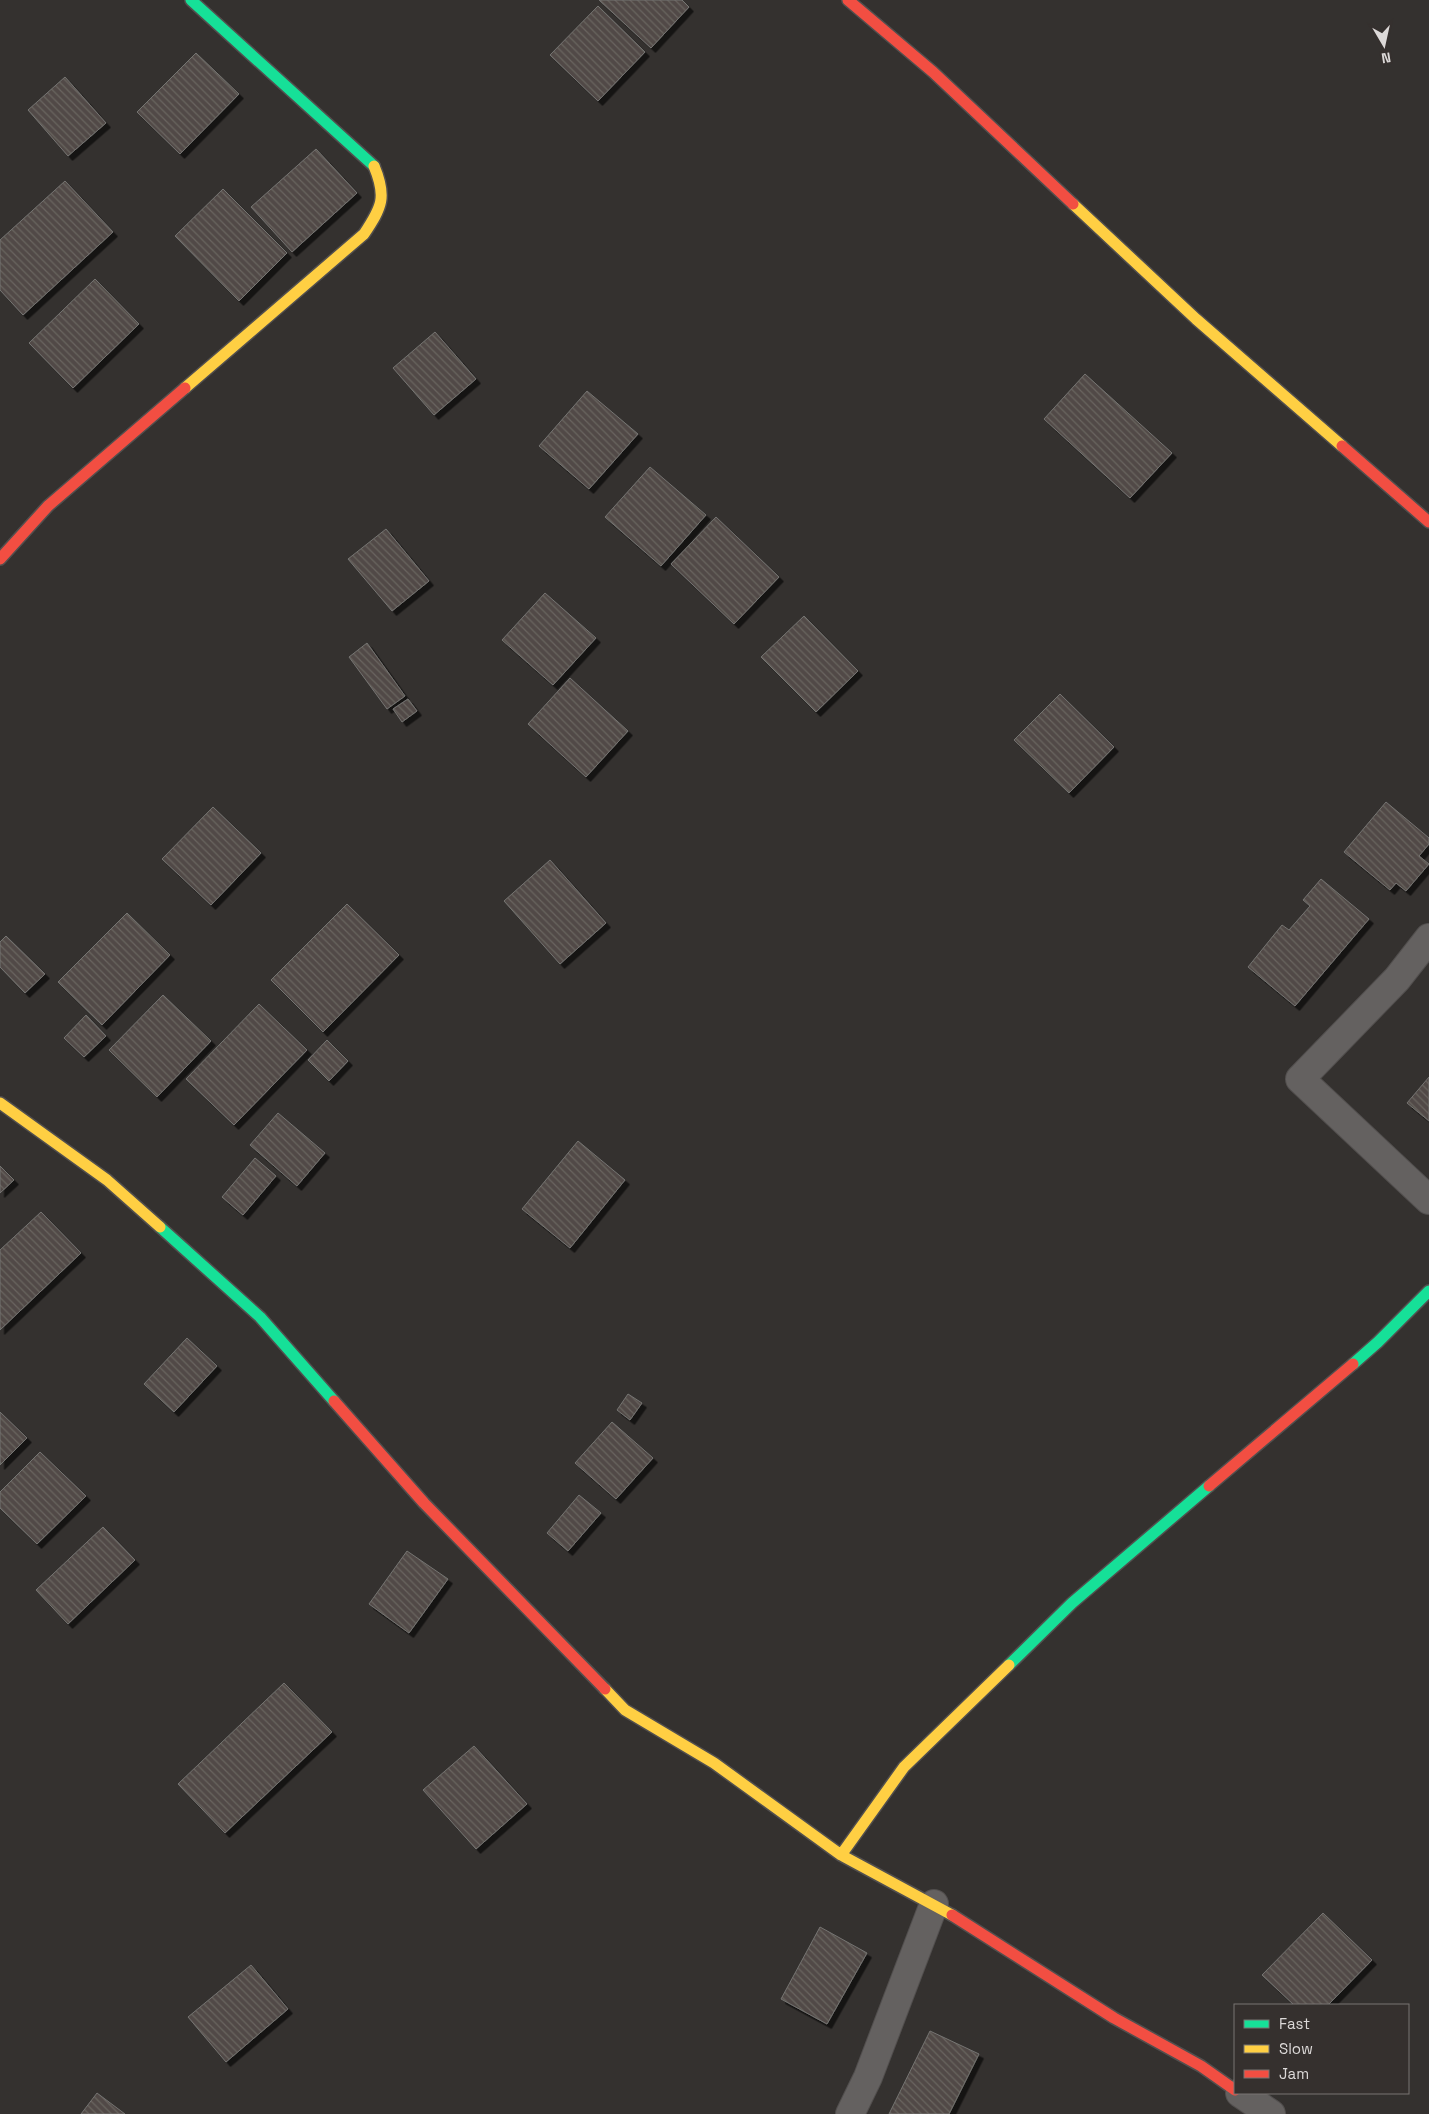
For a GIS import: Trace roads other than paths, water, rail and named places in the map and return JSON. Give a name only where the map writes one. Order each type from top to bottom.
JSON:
[{"type":"street","points":[[0,559],[48,506],[364,234],[381,210],[382,185],[374,166],[190,0]]},
{"type":"street","points":[[848,0],[933,72],[1196,319],[1429,522]]},
{"type":"street","points":[[1429,938],[1397,979],[1300,1079],[1429,1200]]},
{"type":"street","points":[[0,1103],[107,1180],[260,1317],[424,1503],[625,1710],[714,1763],[841,1855],[934,1904],[1114,2018],[1200,2066],[1234,2089]]},
{"type":"street","points":[[841,1855],[904,1767],[1072,1603],[1378,1342],[1429,1291]]},
{"type":"street","points":[[850,2114],[868,2077],[934,1904]]},
{"type":"street","points":[[1241,2094],[1271,2114]]}]
